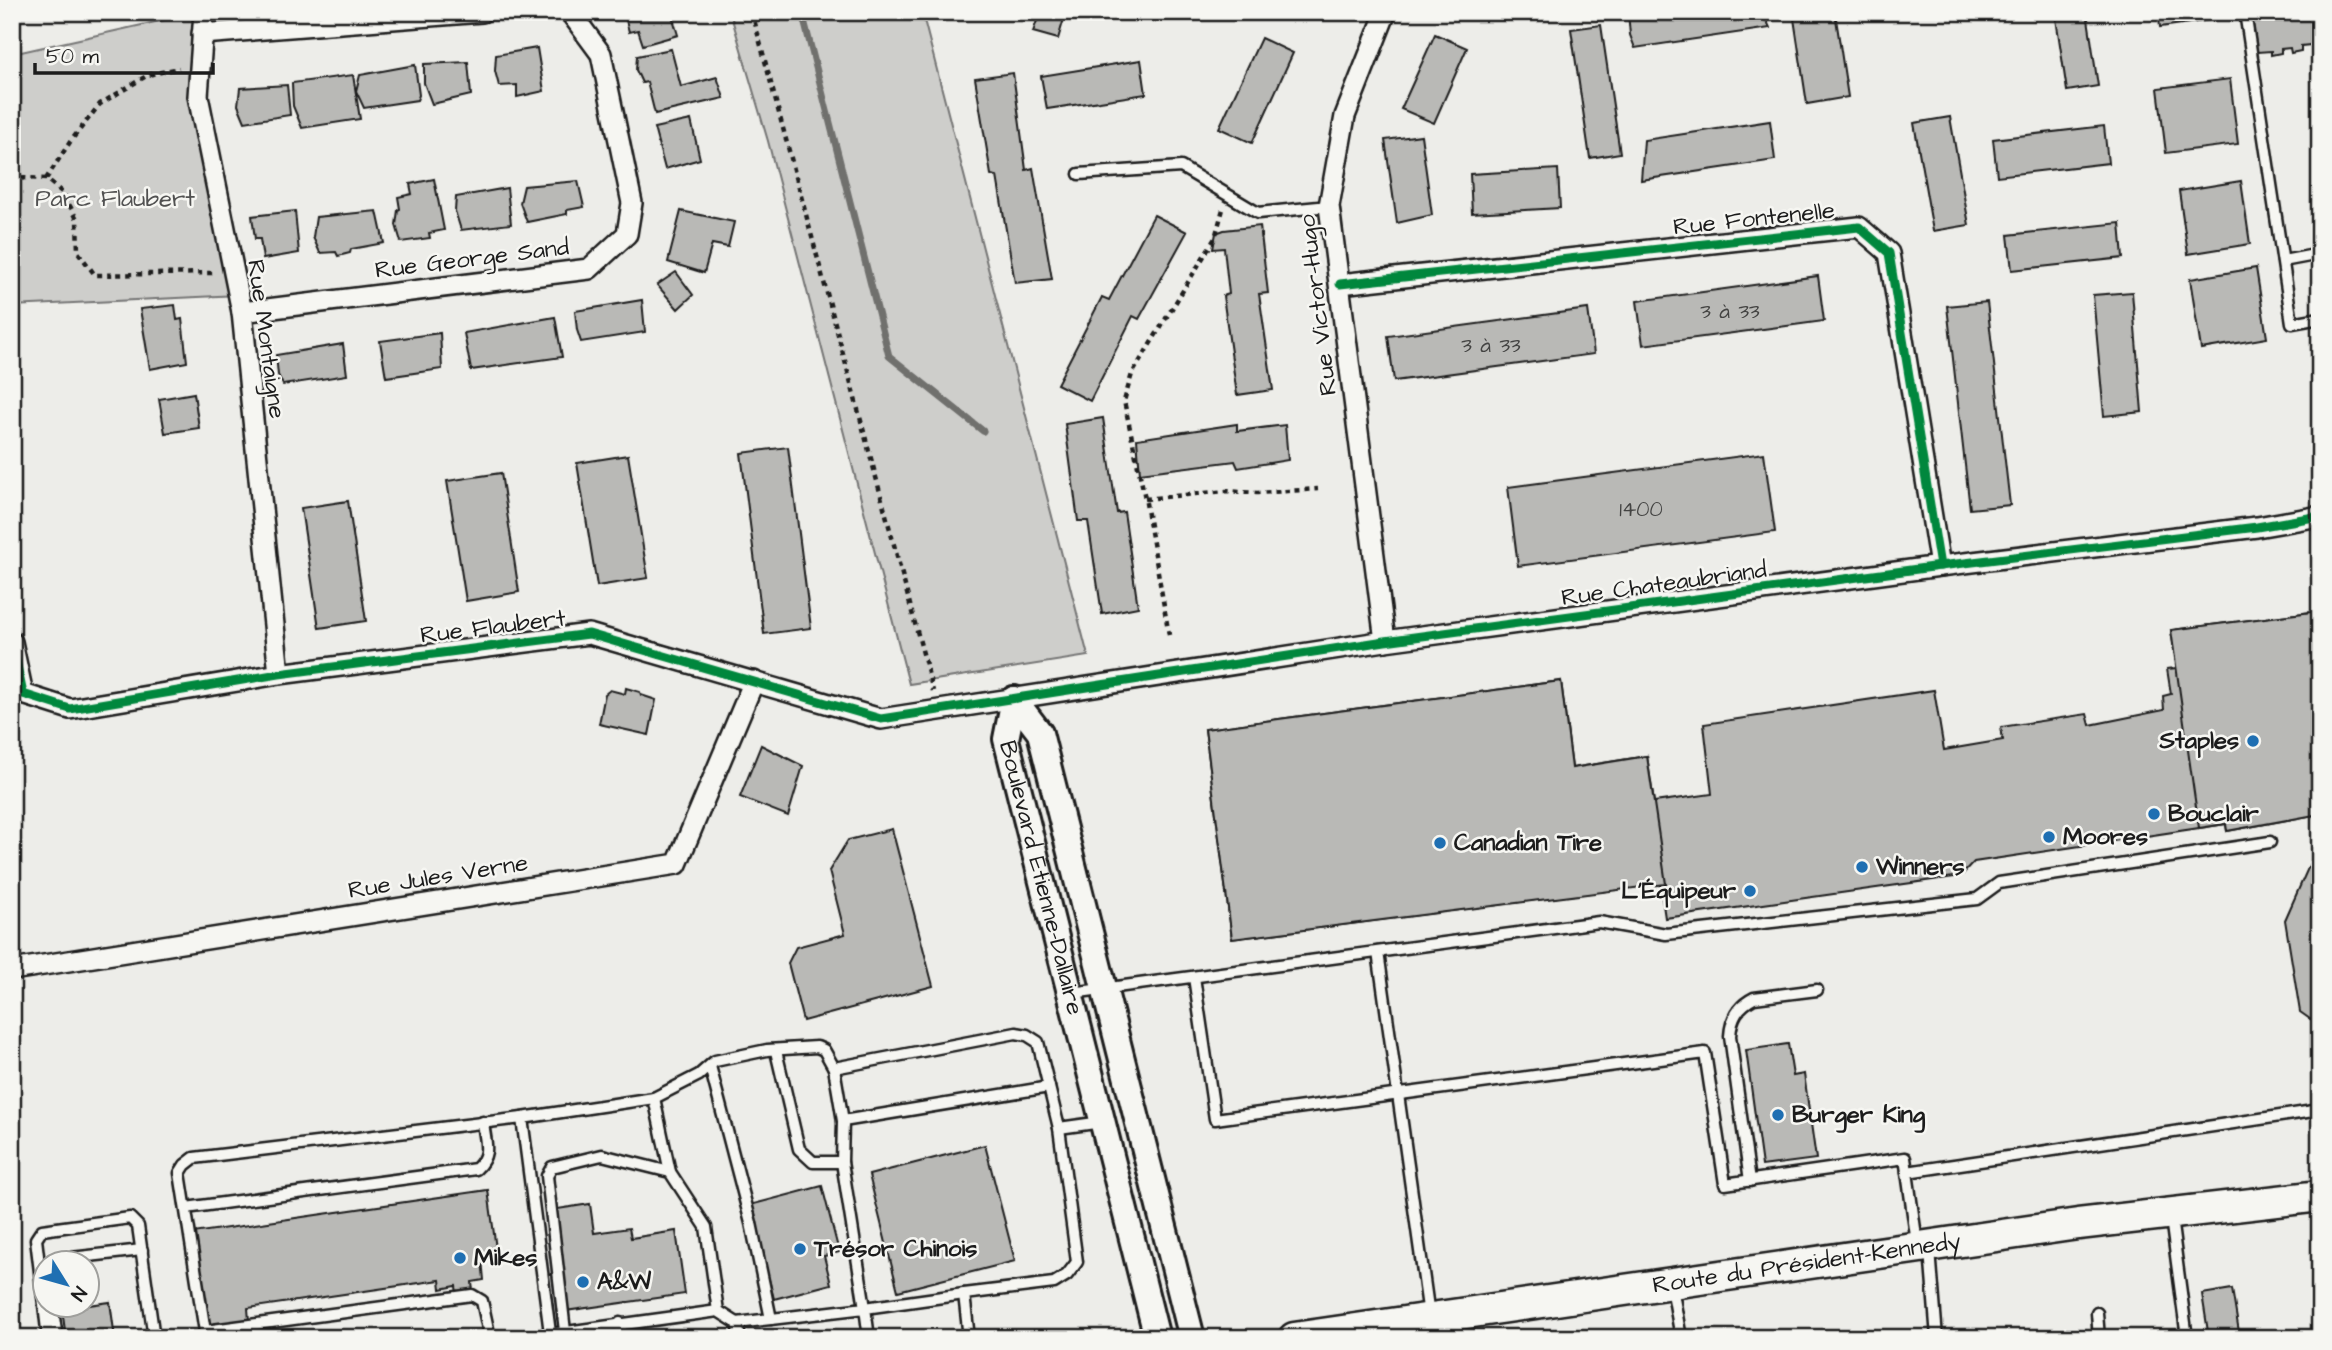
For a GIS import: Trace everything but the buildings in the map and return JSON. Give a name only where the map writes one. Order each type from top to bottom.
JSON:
[{"type":"main road","name":"Route du Président-Kennedy","points":[[1294,1338],[1924,1247],[2320,1196]]},
{"type":"street","name":"Rue Montaigne","points":[[204,12],[198,96],[242,313],[279,674]]},
{"type":"street","points":[[202,34],[482,12]]},
{"type":"street","name":"Rue George Sand","points":[[242,313],[589,269],[627,234],[632,203],[601,54],[570,12]]},
{"type":"street","name":"Rue Victor-Hugo","points":[[1385,641],[1329,206],[1345,116],[1386,12]]},
{"type":"street","name":"Rue Fontenelle","points":[[1339,284],[1859,227],[1889,253],[1940,565]]},
{"type":"street","name":"Rue Chateaubriand","points":[[1014,699],[1385,641],[1940,565],[2257,527],[2320,516]]},
{"type":"street","name":"Rue Flaubert","points":[[12,642],[23,694],[70,709],[279,674],[589,634],[881,719],[1014,699]]},
{"type":"street","name":"Rue Jules Verne","points":[[12,970],[677,864],[754,681]]},
{"type":"street","name":"Boulevard Étienne-Dallaire","points":[[1014,699],[1040,733],[1192,1338]]},
{"type":"street","name":"Boulevard Étienne-Dallaire","points":[[1014,699],[1006,739],[1157,1338]]},
{"type":"lane","points":[[2245,12],[2292,323],[2320,318]]},
{"type":"lane","points":[[1079,174],[1181,167],[1258,213],[1329,206]]},
{"type":"lane","points":[[2283,261],[2320,254]]},
{"type":"lane","points":[[1070,993],[1599,922],[1666,934],[1977,899],[1999,883],[2270,842]]},
{"type":"lane","points":[[1378,952],[1429,1318]]},
{"type":"lane","points":[[1194,977],[1215,1119],[1705,1053],[1725,1184],[1905,1158],[1924,1247],[1937,1338]]},
{"type":"lane","points":[[1750,1181],[1730,1036],[1731,1023],[1745,1003],[1754,998],[1817,990]]},
{"type":"lane","points":[[523,1338],[718,1311],[737,1322],[771,1319],[1054,1283],[1067,1275],[1077,1262],[1059,1128],[1038,1042],[1027,1035],[1016,1033],[834,1068]]},
{"type":"lane","points":[[490,1338],[482,1301],[472,1295],[205,1335],[180,1173],[184,1165],[194,1158],[522,1118],[654,1098],[699,1075],[715,1061],[767,1050],[817,1047],[824,1049],[834,1068],[843,1121],[842,1162],[869,1338]]},
{"type":"lane","points":[[776,1051],[799,1149],[813,1162],[842,1162]]},
{"type":"lane","points":[[710,1066],[751,1223],[771,1319]]},
{"type":"lane","points":[[843,1121],[1049,1087]]},
{"type":"lane","points":[[654,1098],[670,1172],[706,1227],[718,1311]]},
{"type":"lane","points":[[1907,1172],[2320,1110]]},
{"type":"lane","points":[[522,1118],[550,1333]]},
{"type":"lane","points":[[186,1208],[476,1169],[487,1153],[483,1122]]},
{"type":"lane","points":[[1059,1128],[1102,1122]]},
{"type":"lane","points":[[565,1331],[547,1175],[552,1167],[601,1155],[670,1172]]},
{"type":"lane","points":[[2170,1214],[2187,1338]]},
{"type":"lane","points":[[48,1338],[36,1253],[36,1239],[42,1230],[130,1218],[138,1226],[154,1338]]},
{"type":"lane","points":[[102,1255],[142,1250]]},
{"type":"lane","points":[[1672,1283],[1681,1338]]},
{"type":"lane","points":[[964,1294],[969,1338]]},
{"type":"lane","points":[[2096,1313],[2099,1338]]},
{"type":"lane","points":[[54,1318],[57,1338]]},
{"type":"lane","points":[[737,1322],[740,1338]]},
{"type":"lane","points":[[620,1323],[622,1338]]},
{"type":"path","points":[[752,12],[939,710]]},
{"type":"path","points":[[46,180],[70,142],[100,104],[148,75],[200,63]]},
{"type":"path","points":[[12,182],[24,178],[46,180],[63,193],[77,219],[78,252],[95,275],[234,272]]},
{"type":"path","points":[[1169,635],[1145,499],[1124,401],[1132,374],[1215,238],[1227,194]]},
{"type":"path","points":[[1145,499],[1226,491],[1257,493],[1318,489]]},
{"type":"green space","name":"Parc Flaubert","points":[[200,12],[198,96],[238,295],[12,306],[12,54]]},
{"type":"green space","points":[[730,12],[922,12],[1088,656],[909,684],[768,141]]},
{"type":"waterway","points":[[802,12],[889,356],[983,431]]},
{"type":"cycle path","points":[[1340,284],[1859,227],[1889,253],[1940,566]]},
{"type":"cycle path","points":[[12,642],[23,694],[70,709],[279,674],[589,634],[881,719],[1385,641],[1940,566],[2257,527],[2320,516]]},
{"type":"place","name":"Staples","points":[[2253,741]]},
{"type":"place","name":"Bouclair","points":[[2154,814]]},
{"type":"place","name":"Moores","points":[[2049,837]]},
{"type":"place","name":"Canadian Tire","points":[[1440,843]]},
{"type":"place","name":"Winners","points":[[1862,867]]},
{"type":"place","name":"L'Équipeur","points":[[1750,891]]},
{"type":"place","name":"Burger King","points":[[1778,1115]]},
{"type":"place","name":"Trésor Chinois","points":[[800,1249]]},
{"type":"place","name":"Mikes","points":[[460,1258]]},
{"type":"place","name":"A&W","points":[[583,1282]]}]
